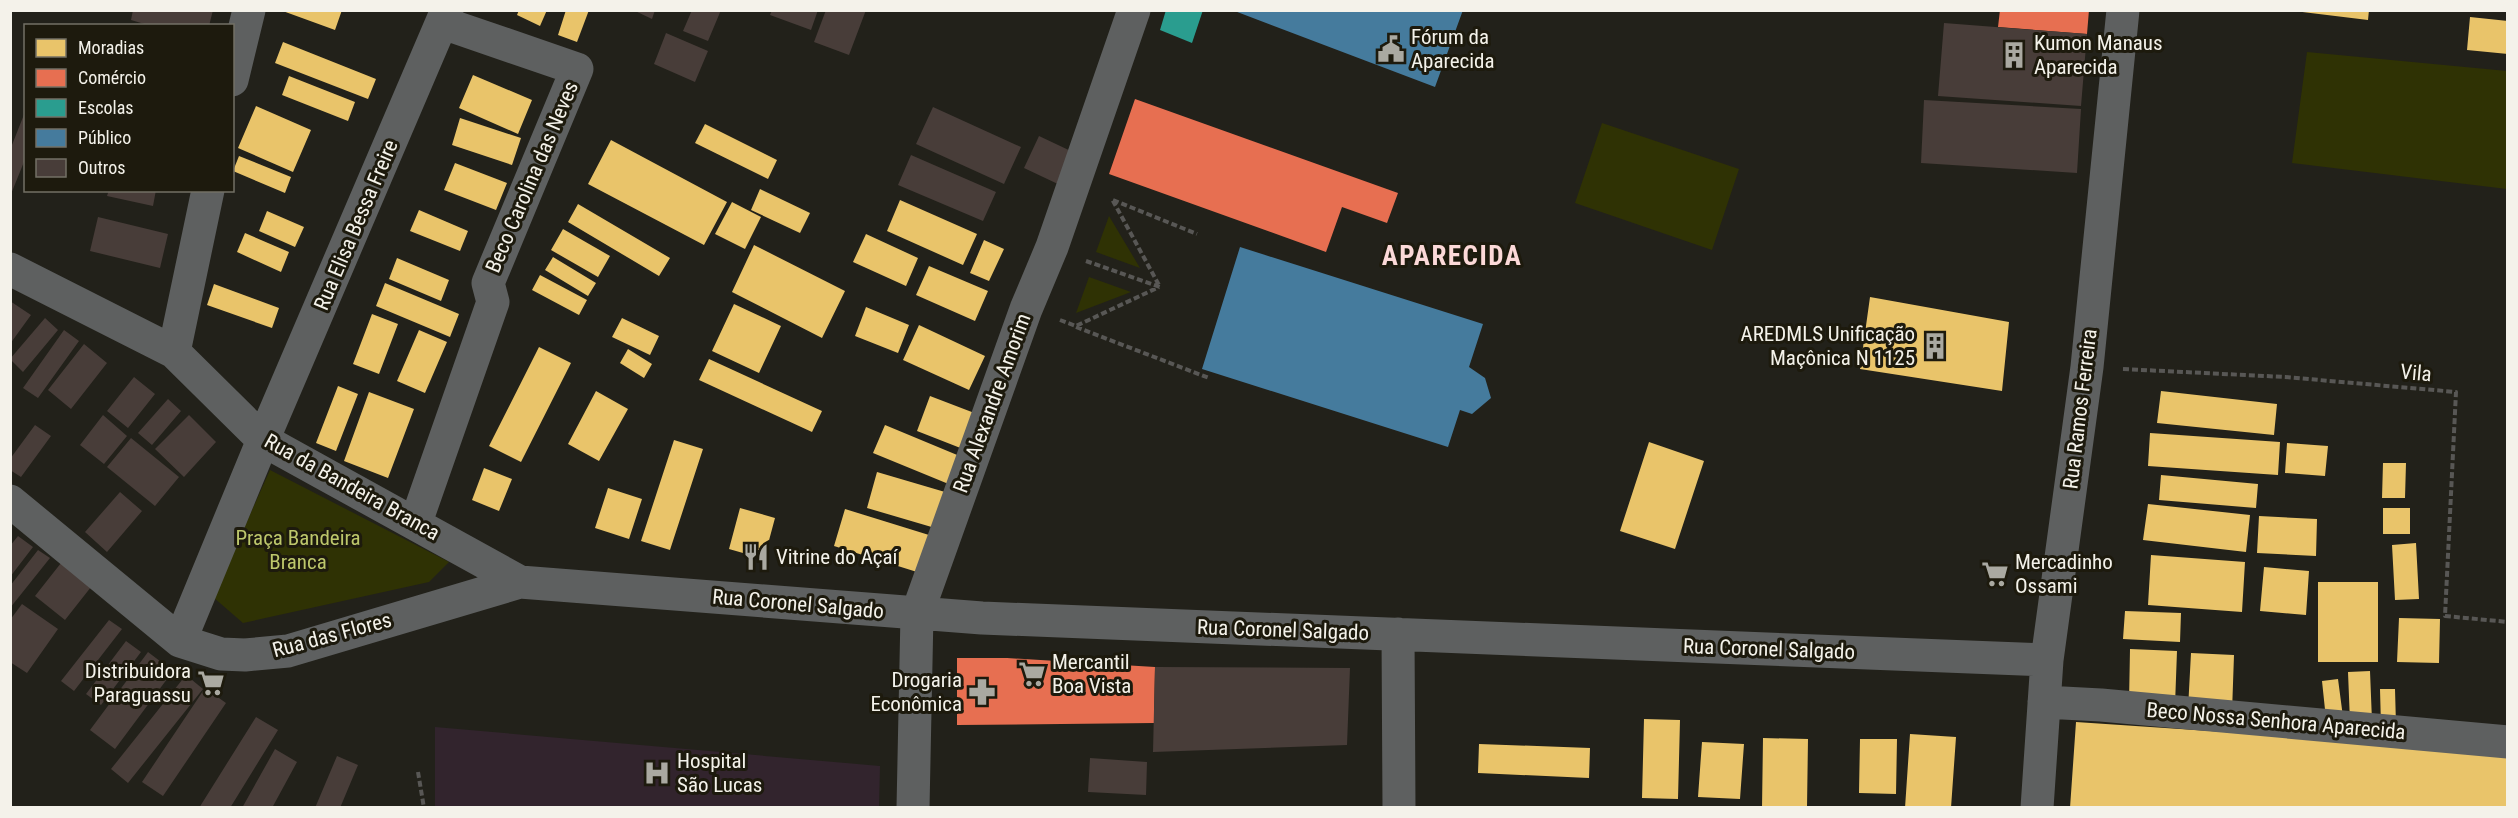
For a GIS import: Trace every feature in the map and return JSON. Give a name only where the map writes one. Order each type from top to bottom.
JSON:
[{"type":"street","points":[[234,72],[249,10]]},
{"type":"street","name":"Rua Alexandre Amorim","points":[[912,807],[917,614],[1026,309],[1052,247],[1134,10]]},
{"type":"street","name":"Rua Ramos Ferreira","points":[[2037,807],[2047,660],[2087,367],[2123,10]]},
{"type":"street","name":"Rua Elisa Bessa Freire","points":[[180,641],[263,440],[445,17]]},
{"type":"street","name":"Beco Carolina das Neves","points":[[416,522],[493,302],[488,283],[577,69],[445,17]]},
{"type":"street","points":[[174,352],[208,192]]},
{"type":"street","name":"Rua da Bandeira Branca","points":[[10,269],[174,352],[263,440],[416,522],[520,582]]},
{"type":"street","name":"Rua das Flores","points":[[10,501],[180,641],[220,654],[244,655],[288,651],[520,582]]},
{"type":"street","name":"Rua Coronel Salgado","points":[[520,582],[917,614],[2047,660]]},
{"type":"street","points":[[1398,634],[1399,807]]},
{"type":"street","name":"Beco Nossa Senhora Aparecida","points":[[2044,702],[2102,705],[2508,742]]},
{"type":"path","points":[[1073,184],[1197,234]]},
{"type":"path","points":[[1112,199],[1160,287]]},
{"type":"path","points":[[1052,247],[1160,287]]},
{"type":"path","points":[[1076,326],[1160,287]]},
{"type":"path","points":[[1026,309],[1209,378]]},
{"type":"path","name":"Vila","points":[[2087,367],[2285,377],[2456,392],[2445,616],[2508,622]]},
{"type":"path","points":[[418,772],[424,807]]},
{"type":"shaded area","name":"Hospital São Lucas","points":[[435,727],[880,766],[879,807],[435,807]]},
{"type":"green space","points":[[2307,52],[2507,71],[2507,189],[2292,163]]},
{"type":"green space","points":[[1602,123],[1739,169],[1712,250],[1575,203]]},
{"type":"green space","points":[[1109,216],[1140,268],[1096,252]]},
{"type":"green space","points":[[1089,277],[1131,292],[1076,313]]},
{"type":"green space","name":"Praça Bandeira Branca","points":[[270,470],[449,562],[429,582],[243,623],[213,597]]},
{"type":"building: Moradias","points":[[280,10],[342,10],[335,30]]},
{"type":"building: Moradias","points":[[519,10],[547,10],[540,26],[517,15]]},
{"type":"building: Moradias","points":[[566,10],[589,10],[577,42],[558,35]]},
{"type":"building: Moradias","points":[[2286,10],[2369,10],[2368,20]]},
{"type":"building: Moradias","points":[[2470,17],[2508,21],[2508,54],[2467,50]]},
{"type":"building: Moradias","points":[[283,42],[376,79],[368,99],[275,63]]},
{"type":"building: Moradias","points":[[473,75],[532,100],[518,134],[459,108]]},
{"type":"building: Moradias","points":[[289,76],[355,102],[348,121],[282,95]]},
{"type":"building: Moradias","points":[[256,106],[311,130],[293,172],[238,148]]},
{"type":"building: Moradias","points":[[460,118],[521,138],[512,165],[452,145]]},
{"type":"building: Moradias","points":[[705,124],[777,160],[768,179],[695,143]]},
{"type":"building: Moradias","points":[[611,140],[727,202],[704,245],[588,184]]},
{"type":"building: Moradias","points":[[239,156],[291,177],[285,193],[234,171]]},
{"type":"building: Moradias","points":[[455,163],[507,183],[496,210],[444,190]]},
{"type":"building: Moradias","points":[[760,189],[810,213],[800,233],[751,210]]},
{"type":"building: Moradias","points":[[900,200],[977,234],[963,265],[887,231]]},
{"type":"building: Moradias","points":[[732,202],[761,217],[745,249],[715,234]]},
{"type":"building: Moradias","points":[[578,204],[670,258],[659,276],[568,222]]},
{"type":"building: Moradias","points":[[419,210],[468,231],[460,251],[410,231]]},
{"type":"building: Moradias","points":[[267,211],[304,227],[295,247],[259,231]]},
{"type":"building: Moradias","points":[[563,229],[610,256],[598,277],[551,250]]},
{"type":"building: Moradias","points":[[245,233],[289,252],[281,272],[237,252]]},
{"type":"building: Moradias","points":[[866,234],[918,258],[906,286],[853,262]]},
{"type":"building: Moradias","points":[[984,240],[1004,249],[989,281],[970,273]]},
{"type":"building: Moradias","points":[[754,245],[845,291],[822,338],[732,292]]},
{"type":"building: Moradias","points":[[553,257],[596,283],[588,296],[545,270]]},
{"type":"building: Moradias","points":[[397,258],[449,280],[441,301],[389,279]]},
{"type":"building: Moradias","points":[[929,266],[988,291],[975,321],[916,295]]},
{"type":"building: Moradias","points":[[540,275],[587,300],[579,315],[532,290]]},
{"type":"building: Moradias","points":[[385,283],[459,314],[450,337],[376,306]]},
{"type":"building: Moradias","points":[[214,284],[279,308],[272,328],[207,305]]},
{"type":"building: Moradias","name":"AREDMLS Unificação Maçônica N 1125","points":[[1870,297],[2009,322],[2002,391],[1860,369]]},
{"type":"building: Moradias","points":[[734,304],[781,326],[759,373],[712,351]]},
{"type":"building: Moradias","points":[[866,307],[909,325],[898,353],[855,336]]},
{"type":"building: Moradias","points":[[372,314],[398,324],[379,374],[353,364]]},
{"type":"building: Moradias","points":[[622,318],[659,336],[650,355],[612,337]]},
{"type":"building: Moradias","points":[[919,325],[985,356],[969,390],[903,360]]},
{"type":"building: Moradias","points":[[419,330],[447,342],[425,393],[397,381]]},
{"type":"building: Moradias","points":[[539,347],[571,363],[521,462],[489,446]]},
{"type":"building: Moradias","points":[[628,349],[652,364],[644,378],[620,363]]},
{"type":"building: Moradias","points":[[709,359],[822,411],[812,432],[699,380]]},
{"type":"building: Moradias","points":[[338,386],[358,394],[336,451],[316,443]]},
{"type":"building: Moradias","points":[[596,391],[628,409],[599,461],[568,444]]},
{"type":"building: Moradias","points":[[2161,391],[2277,404],[2274,435],[2157,423]]},
{"type":"building: Moradias","points":[[369,392],[414,409],[388,478],[344,461]]},
{"type":"building: Moradias","points":[[930,396],[977,414],[963,449],[917,431]]},
{"type":"building: Moradias","points":[[885,425],[962,457],[951,485],[873,453]]},
{"type":"building: Moradias","points":[[2150,433],[2280,442],[2278,475],[2148,466]]},
{"type":"building: Moradias","points":[[674,440],[703,449],[670,550],[641,541]]},
{"type":"building: Moradias","points":[[1649,442],[1704,461],[1675,549],[1620,531]]},
{"type":"building: Moradias","points":[[2287,443],[2328,446],[2325,476],[2285,473]]},
{"type":"building: Moradias","points":[[2383,463],[2406,463],[2405,498],[2382,498]]},
{"type":"building: Moradias","points":[[484,468],[512,479],[499,511],[472,500]]},
{"type":"building: Moradias","points":[[877,472],[945,492],[935,528],[867,508]]},
{"type":"building: Moradias","points":[[2161,475],[2258,484],[2256,508],[2159,500]]},
{"type":"building: Moradias","points":[[608,488],[642,499],[629,539],[595,528]]},
{"type":"building: Moradias","points":[[2148,504],[2250,515],[2246,552],[2143,540]]},
{"type":"building: Moradias","points":[[740,508],[775,518],[764,559],[729,549]]},
{"type":"building: Moradias","points":[[2383,508],[2410,508],[2410,534],[2383,534]]},
{"type":"building: Moradias","points":[[845,509],[929,535],[917,572],[834,546]]},
{"type":"building: Moradias","points":[[2259,516],[2317,519],[2316,556],[2257,553]]},
{"type":"building: Moradias","points":[[2416,543],[2419,599],[2395,600],[2392,545]]},
{"type":"building: Moradias","points":[[2151,555],[2245,562],[2242,612],[2148,605]]},
{"type":"building: Moradias","points":[[2264,567],[2309,571],[2306,615],[2260,611]]},
{"type":"building: Moradias","points":[[2318,582],[2378,582],[2378,662],[2318,662]]},
{"type":"building: Moradias","points":[[2125,611],[2181,613],[2180,642],[2123,639]]},
{"type":"building: Moradias","points":[[2399,618],[2440,619],[2439,663],[2397,662]]},
{"type":"building: Moradias","points":[[2130,649],[2177,651],[2175,705],[2129,703]]},
{"type":"building: Moradias","points":[[2191,653],[2234,655],[2232,712],[2188,709]]},
{"type":"building: Moradias","points":[[2370,671],[2372,721],[2350,722],[2348,672]]},
{"type":"building: Moradias","points":[[2338,679],[2343,717],[2326,719],[2322,681]]},
{"type":"building: Moradias","points":[[2380,689],[2395,689],[2396,725],[2381,726]]},
{"type":"building: Moradias","points":[[1644,719],[1680,720],[1678,799],[1642,798]]},
{"type":"building: Moradias","points":[[2076,722],[2508,751],[2508,808],[2070,808]]},
{"type":"building: Moradias","points":[[1910,734],[1956,737],[1951,808],[1905,808]]},
{"type":"building: Moradias","points":[[1763,738],[1808,739],[1807,808],[1762,808]]},
{"type":"building: Moradias","points":[[1860,739],[1897,739],[1896,794],[1859,793]]},
{"type":"building: Moradias","points":[[1702,742],[1744,744],[1740,799],[1698,797]]},
{"type":"building: Moradias","points":[[1479,744],[1590,748],[1589,778],[1478,773]]},
{"type":"building: Comércio","points":[[2000,10],[2089,10],[2087,34],[1998,27]]},
{"type":"building: Comércio","points":[[1135,99],[1398,193],[1387,223],[1342,207],[1326,252],[1109,174]]},
{"type":"building: Comércio","points":[[957,658],[1007,658],[1155,667],[1154,723],[957,725]]},
{"type":"building: Escolas","points":[[1166,10],[1203,10],[1192,43],[1160,30]]},
{"type":"building: Público","name":"Fórum da Aparecida","points":[[1232,10],[1463,10],[1435,87]]},
{"type":"building: Público","points":[[1240,247],[1483,324],[1469,367],[1485,378],[1491,398],[1472,414],[1460,410],[1448,447],[1202,369]]},
{"type":"building: Outros","points":[[133,10],[213,10],[210,24],[144,24],[131,20]]},
{"type":"building: Outros","points":[[633,10],[655,10],[652,19]]},
{"type":"building: Outros","points":[[692,10],[721,10],[708,41],[683,31]]},
{"type":"building: Outros","points":[[772,10],[818,10],[811,30],[770,15]]},
{"type":"building: Outros","points":[[826,10],[866,10],[849,55],[814,42]]},
{"type":"building: Outros","name":"Kumon Manaus Aparecida","points":[[1944,23],[2087,34],[2081,106],[1938,96]]},
{"type":"building: Outros","points":[[666,33],[708,51],[695,82],[654,64]]},
{"type":"building: Outros","points":[[1924,100],[2081,109],[2077,173],[1921,163]]},
{"type":"building: Outros","points":[[933,107],[1021,147],[1004,184],[916,144]]},
{"type":"building: Outros","points":[[24,115],[24,162],[11,194],[10,150]]},
{"type":"building: Outros","points":[[1039,136],[1075,153],[1060,185],[1024,168]]},
{"type":"building: Outros","points":[[911,155],[996,192],[983,221],[898,185]]},
{"type":"building: Outros","points":[[108,192],[156,192],[153,206],[107,196]]},
{"type":"building: Outros","points":[[98,217],[168,234],[160,268],[90,251]]},
{"type":"building: Outros","points":[[10,301],[31,315],[10,344]]},
{"type":"building: Outros","points":[[45,318],[58,330],[23,372],[10,359]]},
{"type":"building: Outros","points":[[64,330],[79,341],[38,398],[23,388]]},
{"type":"building: Outros","points":[[84,344],[107,363],[71,409],[48,390]]},
{"type":"building: Outros","points":[[134,377],[155,394],[128,428],[107,411]]},
{"type":"building: Outros","points":[[168,399],[181,411],[152,445],[138,433]]},
{"type":"building: Outros","points":[[103,415],[127,436],[104,464],[80,445]]},
{"type":"building: Outros","points":[[189,415],[216,442],[184,477],[155,449]]},
{"type":"building: Outros","points":[[35,425],[51,436],[21,477],[10,470],[10,459]]},
{"type":"building: Outros","points":[[131,438],[179,477],[155,506],[107,467]]},
{"type":"building: Outros","points":[[120,492],[142,511],[107,552],[85,532]]},
{"type":"building: Outros","points":[[18,536],[33,547],[10,577],[10,546]]},
{"type":"building: Outros","points":[[38,550],[50,558],[10,608],[10,586]]},
{"type":"building: Outros","points":[[61,563],[91,587],[65,620],[35,596]]},
{"type":"building: Outros","points":[[22,604],[58,629],[27,673],[10,662],[10,620]]},
{"type":"building: Outros","points":[[109,620],[122,629],[74,691],[61,681]]},
{"type":"building: Outros","points":[[126,641],[141,652],[101,705],[86,694]]},
{"type":"building: Outros","points":[[148,652],[173,671],[115,749],[90,730]]},
{"type":"building: Outros","points":[[1155,667],[1350,668],[1347,745],[1153,752]]},
{"type":"building: Outros","points":[[186,675],[203,689],[128,783],[111,769]]},
{"type":"building: Outros","points":[[205,688],[226,703],[163,796],[142,782]]},
{"type":"building: Outros","points":[[256,717],[278,730],[230,808],[199,808]]},
{"type":"building: Outros","points":[[275,749],[297,762],[272,808],[242,808]]},
{"type":"building: Outros","points":[[337,756],[358,765],[340,808],[315,808]]},
{"type":"building: Outros","points":[[1090,758],[1147,762],[1146,795],[1088,792]]},
{"type":"place","name":"Fórum da Aparecida","points":[[1391,49]]},
{"type":"place","name":"Kumon Manaus Aparecida","points":[[2014,55]]},
{"type":"place","name":"AREDMLS Unificação Maçônica N 1125","points":[[1935,346]]},
{"type":"place","name":"Vitrine do Açaí","points":[[756,557]]},
{"type":"place","name":"Mercadinho Ossami","points":[[1995,574]]},
{"type":"place","name":"Mercantil Boa Vista","points":[[1032,674]]},
{"type":"place","name":"Distribuidora Paraguassu","points":[[211,683]]},
{"type":"place","name":"Drogaria Econômica","points":[[982,692]]},
{"type":"place","name":"Hospital São Lucas","points":[[657,773]]},
{"type":"district","name":"APARECIDA","points":[[1452,256]]}]
